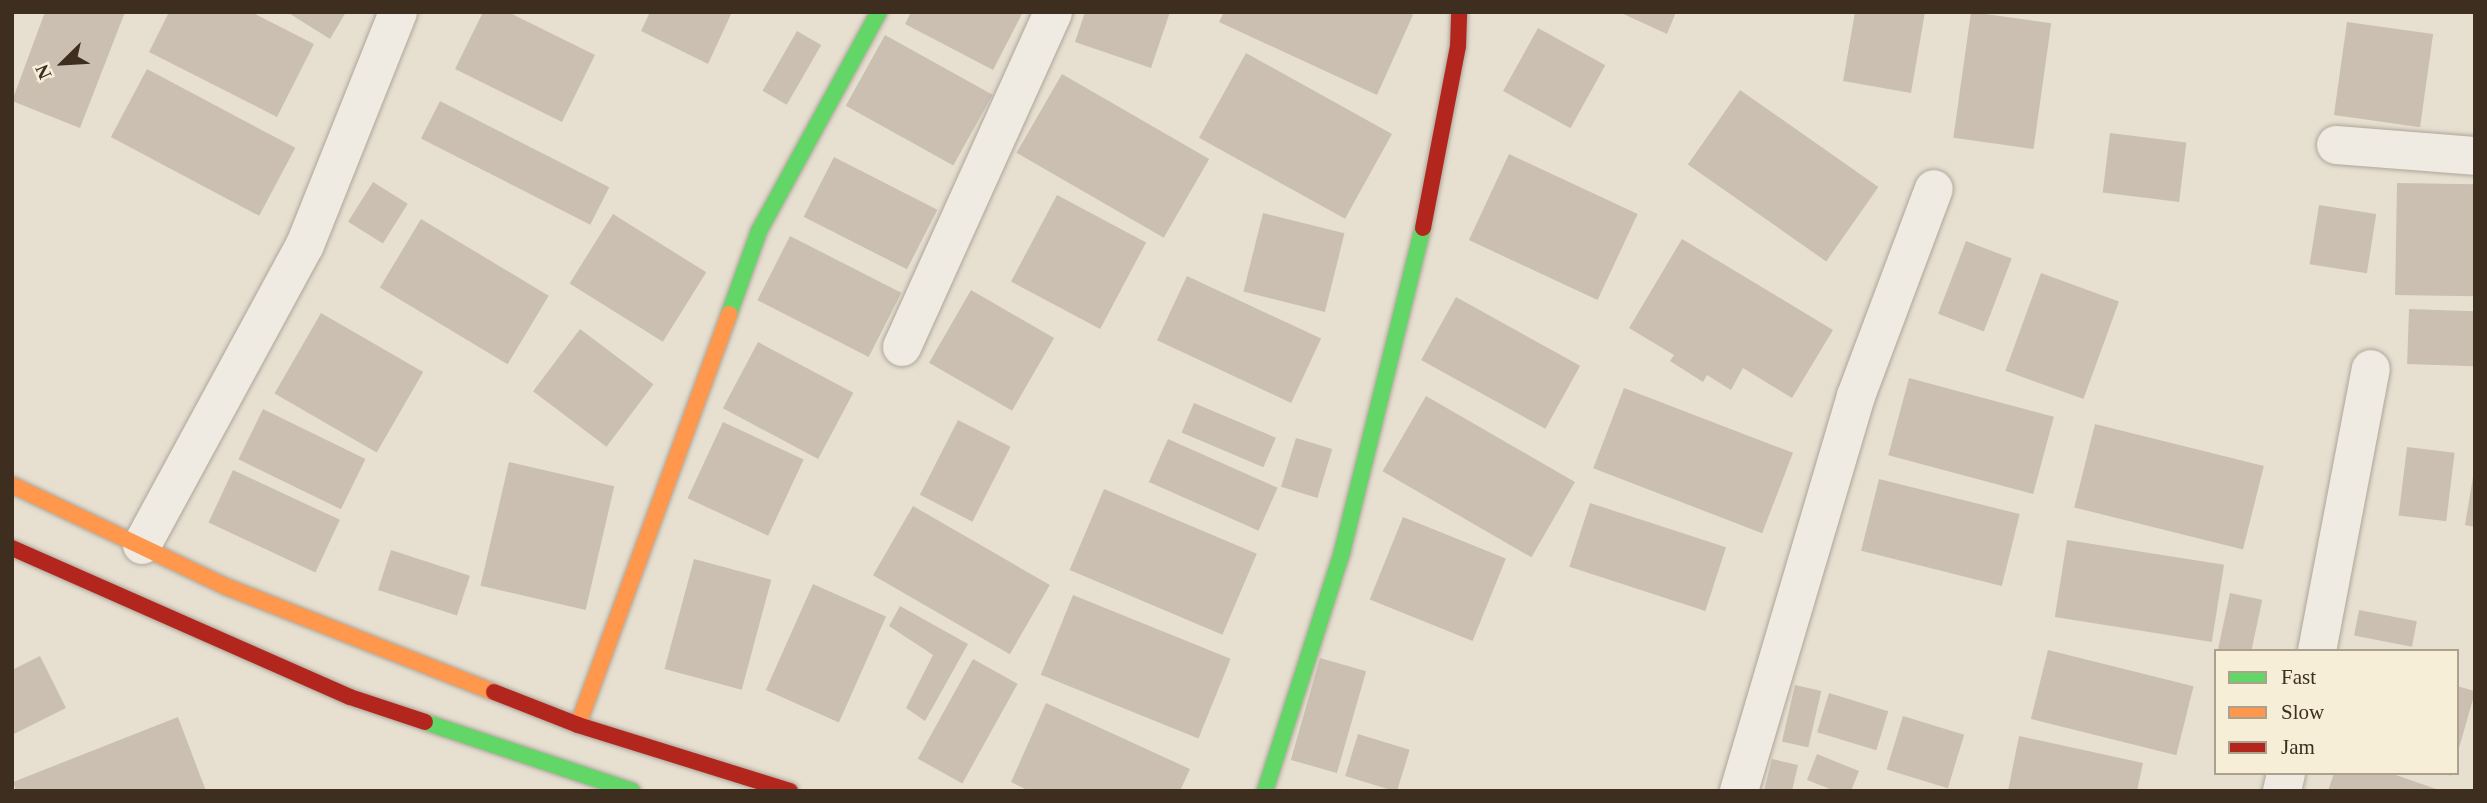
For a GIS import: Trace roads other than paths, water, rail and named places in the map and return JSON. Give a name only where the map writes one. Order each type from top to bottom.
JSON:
[{"type":"street","points":[[142,545],[305,245],[398,12]]},
{"type":"street","points":[[578,725],[760,231],[879,12]]},
{"type":"street","points":[[902,347],[1053,12]]},
{"type":"street","points":[[1265,791],[1342,552],[1432,193],[1458,47],[1459,12]]},
{"type":"street","points":[[2336,145],[2475,156]]},
{"type":"street","points":[[1739,791],[1856,396],[1934,189]]},
{"type":"street","points":[[2317,649],[2371,369]]},
{"type":"street","points":[[12,485],[227,587],[578,725],[790,791]]},
{"type":"street","points":[[12,548],[350,697],[632,791]]}]
